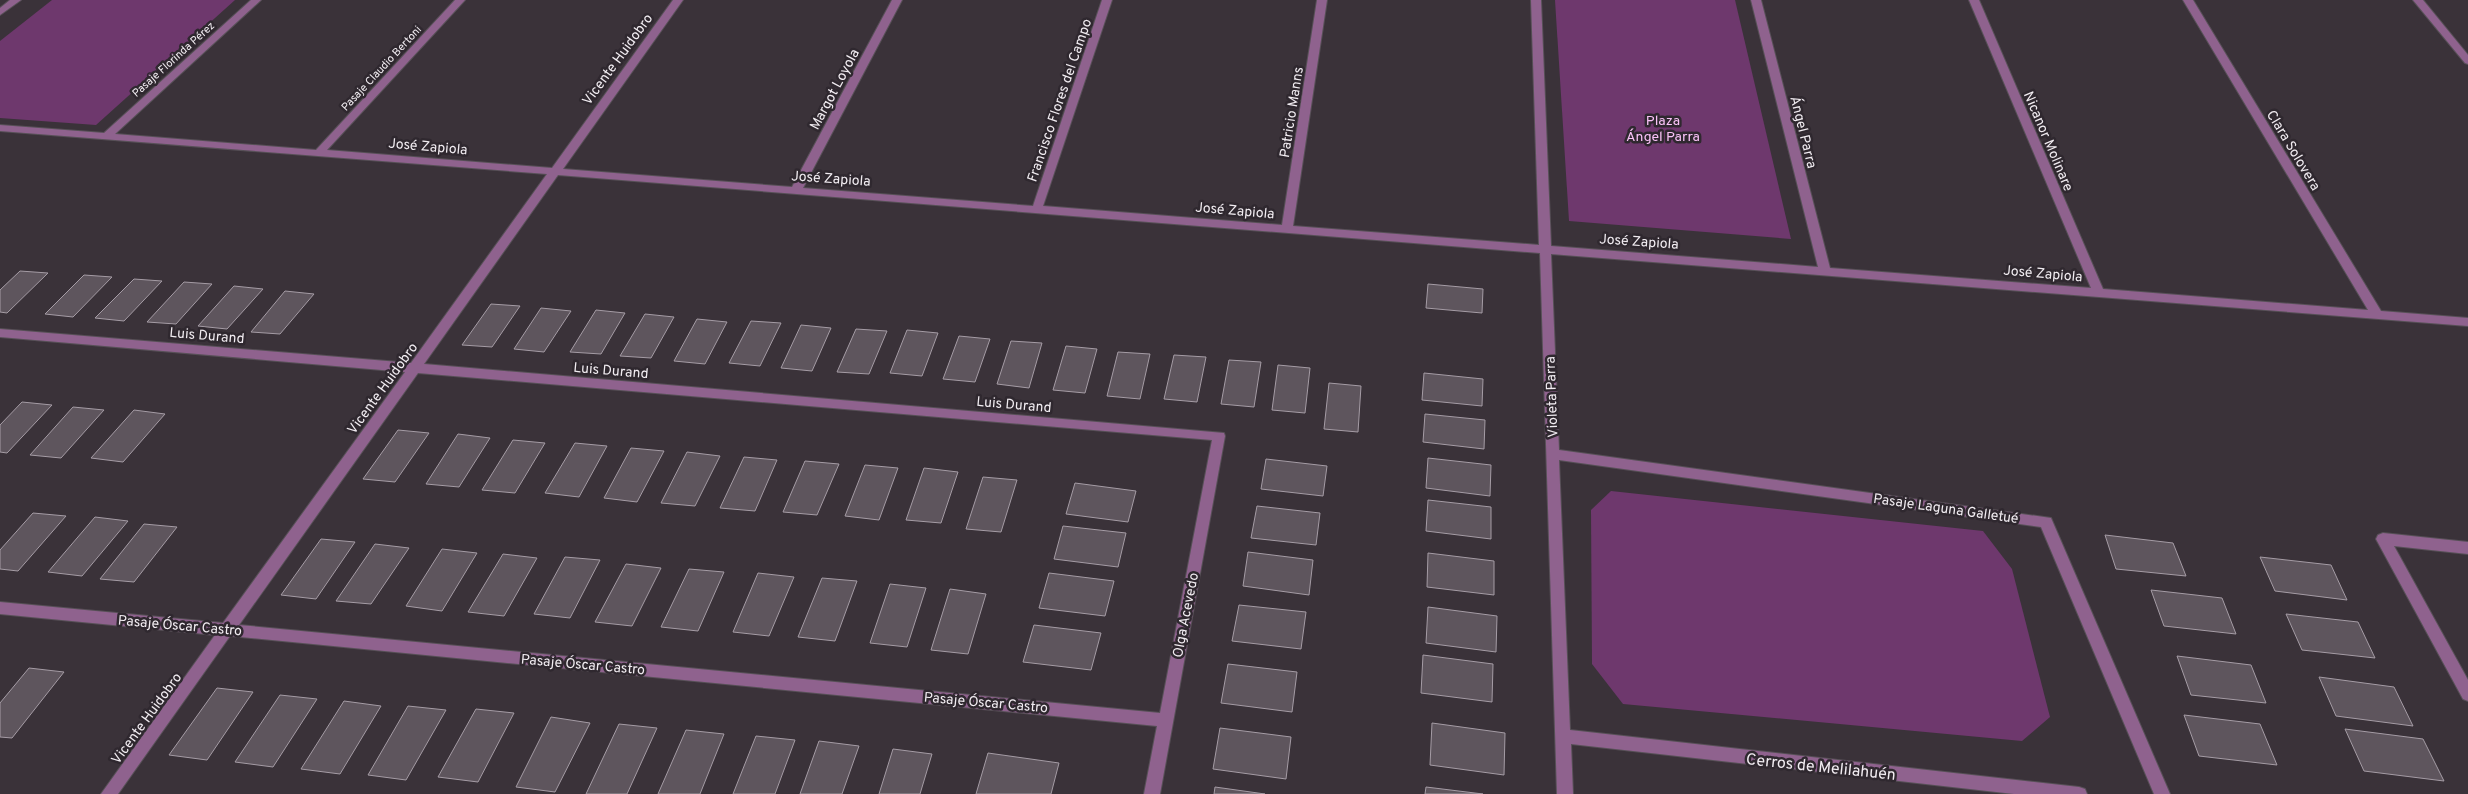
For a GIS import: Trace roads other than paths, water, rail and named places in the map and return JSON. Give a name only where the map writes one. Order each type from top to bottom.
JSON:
[{"type":"street","points":[[0,12],[16,0]]},
{"type":"street","name":"Pasaje Florinda Pérez","points":[[107,136],[256,0]]},
{"type":"street","name":"Pasaje Claudio Bertoni","points":[[319,153],[460,0]]},
{"type":"street","name":"Vicente Huidobro","points":[[109,794],[678,0]]},
{"type":"street","name":"Margot Loyola","points":[[796,190],[897,0]]},
{"type":"street","name":"Francisco Flores del Campo","points":[[1037,209],[1107,0]]},
{"type":"street","name":"Patricio Manns","points":[[1287,229],[1322,0]]},
{"type":"street","name":"Violeta Parra","points":[[1536,0],[1565,794]]},
{"type":"street","name":"Ángel Parra","points":[[1756,0],[1825,271]]},
{"type":"street","name":"Nicanor Molinare","points":[[1974,0],[2099,293]]},
{"type":"street","name":"Clara Solovera","points":[[2188,0],[2377,315]]},
{"type":"street","points":[[2418,0],[2468,61]]},
{"type":"street","name":"José Zapiola","points":[[0,128],[2468,322]]},
{"type":"street","name":"Luis Durand","points":[[0,333],[1218,436]]},
{"type":"street","name":"Olga Acevedo","points":[[1152,794],[1218,436]]},
{"type":"street","name":"Pasaje Laguna Galletué","points":[[1553,454],[2046,522],[2162,794]]},
{"type":"street","points":[[2468,548],[2383,539],[2468,694]]},
{"type":"street","name":"Pasaje Óscar Castro","points":[[0,608],[1166,720]]},
{"type":"street","name":"Cerros de Melilahuén","points":[[1563,736],[1982,789],[2079,794]]},
{"type":"park label","name":"Plaza Ángel Parra","points":[[1663,128]]}]
